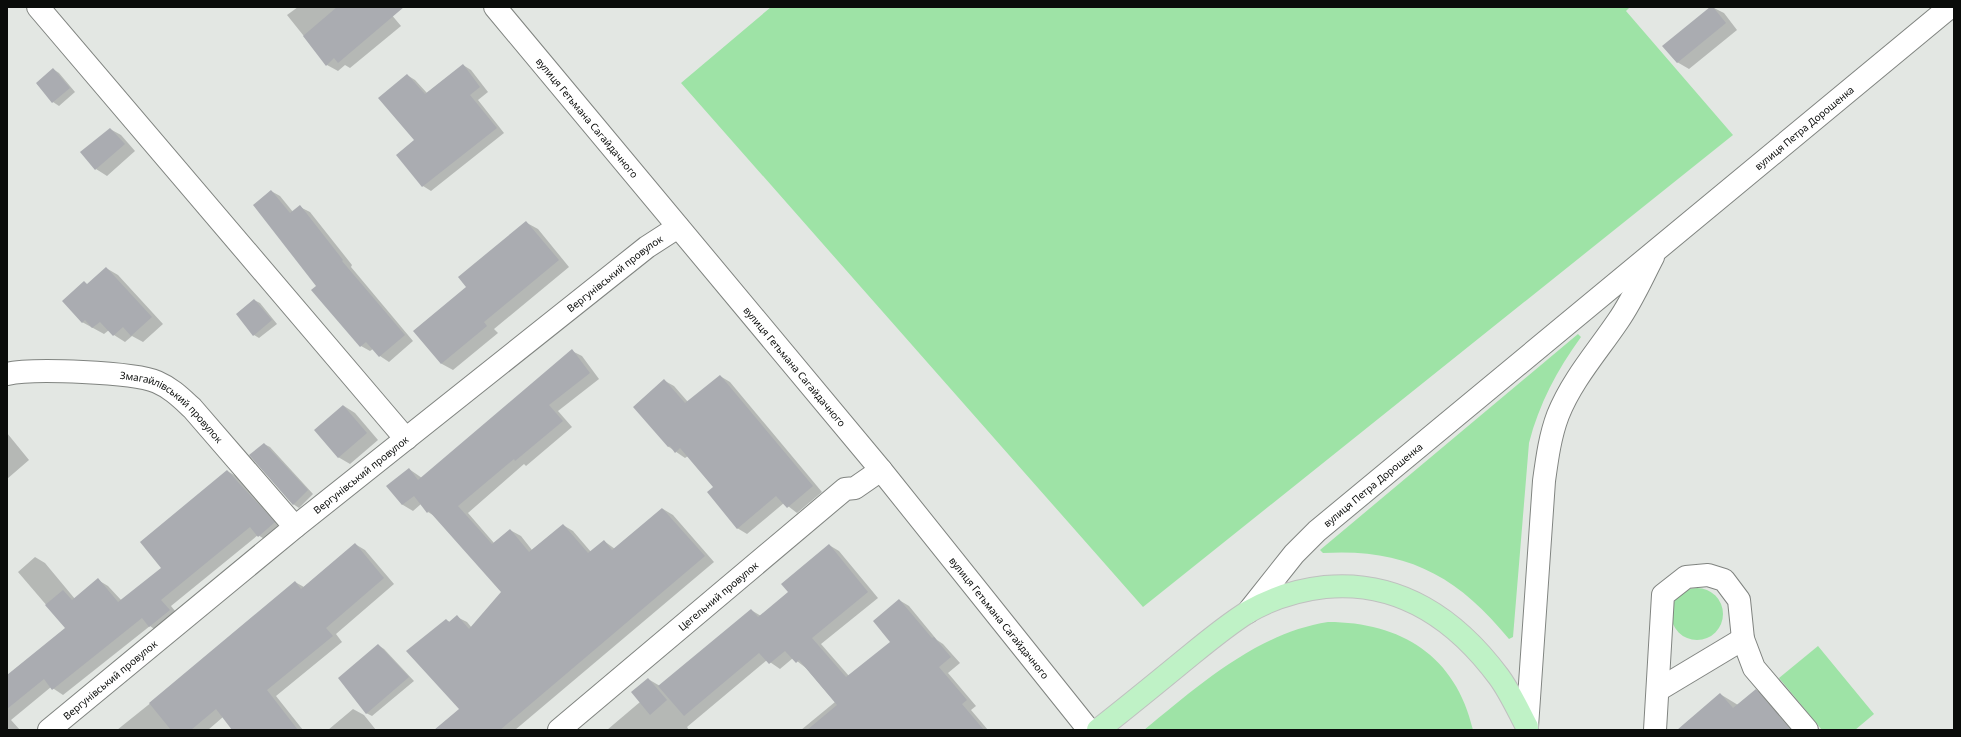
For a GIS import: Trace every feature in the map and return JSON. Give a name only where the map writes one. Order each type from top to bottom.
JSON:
[{"type":"main road","points":[[1248,612],[1286,594],[1341,586],[1363,586],[1386,591],[1406,598],[1440,617],[1479,653],[1499,677],[1527,728]]},
{"type":"main road","name":"вулиця Петра Дорошенка","points":[[1098,730],[1193,653],[1248,612]]},
{"type":"street","points":[[38,7],[406,439]]},
{"type":"street","name":"вулиця Гетьмана Сагайдачного","points":[[494,7],[881,470],[1089,730]]},
{"type":"street","name":"вулиця Петра Дорошенка","points":[[1248,612],[1294,554],[1317,531],[1950,7]]},
{"type":"street","name":"Вергунівський провулок","points":[[49,730],[295,527],[647,247],[678,227]]},
{"type":"street","name":"вулиця Петра Дорошенка","points":[[1527,728],[1544,481],[1551,440],[1558,416],[1569,392],[1619,320],[1635,293],[1657,248]]},
{"type":"street","name":"Змагайлівський провулок","points":[[7,374],[48,372],[82,373],[139,377],[157,382],[175,392],[192,408],[295,527]]},
{"type":"street","name":"Цегельний провулок","points":[[559,730],[845,489],[855,488],[881,470]]},
{"type":"street","points":[[1655,730],[1663,595],[1686,577],[1708,575],[1724,580],[1739,600],[1743,639],[1754,668],[1807,730]]},
{"type":"street","points":[[1658,690],[1743,639]]},
{"type":"green space","points":[[771,7],[1630,7],[1626,11],[1733,135],[1143,607],[681,83]]},
{"type":"green space","points":[[1578,334],[1581,337],[1564,362],[1550,388],[1538,415],[1529,443],[1513,637],[1509,639],[1470,598],[1449,582],[1427,570],[1404,561],[1379,555],[1323,553],[1320,550]]},
{"type":"green space","points":[[1692,588],[1702,588],[1712,592],[1719,599],[1723,609],[1723,619],[1719,629],[1712,636],[1702,640],[1692,640],[1682,636],[1675,629],[1671,619],[1671,609],[1675,599],[1682,592]]},
{"type":"green space","points":[[1328,622],[1379,628],[1422,648],[1439,663],[1453,682],[1465,704],[1473,730],[1144,730],[1207,679],[1253,649],[1277,637],[1302,628]]},
{"type":"green space","points":[[1818,646],[1874,714],[1855,730],[1822,730],[1779,678]]},
{"type":"building","points":[[337,7],[404,7],[338,63],[334,58],[326,66],[303,36]]},
{"type":"building","points":[[1710,7],[1713,7],[1726,23],[1677,63],[1662,46]]},
{"type":"building","points":[[463,64],[480,87],[470,95],[497,128],[422,187],[396,155],[414,140],[378,98],[407,74],[425,94]]},
{"type":"building","points":[[53,68],[70,88],[52,103],[36,83]]},
{"type":"building","points":[[110,128],[125,144],[95,170],[80,152]]},
{"type":"building","points":[[271,190],[290,213],[300,205],[343,260],[342,261],[405,335],[379,357],[366,342],[360,347],[311,290],[316,286],[253,205]]},
{"type":"building","points":[[526,221],[559,260],[484,322],[487,326],[441,364],[413,331],[466,287],[458,277]]},
{"type":"building","points":[[106,267],[152,317],[131,336],[123,327],[113,336],[100,322],[92,328],[85,320],[82,323],[62,301],[84,281],[87,284]]},
{"type":"building","points":[[254,299],[272,320],[253,336],[236,314]]},
{"type":"building","points":[[572,349],[590,373],[549,405],[563,421],[515,461],[514,459],[458,506],[492,544],[510,529],[529,552],[563,524],[588,553],[604,540],[612,550],[662,508],[705,556],[500,730],[434,730],[459,709],[406,651],[446,619],[449,622],[457,615],[469,629],[501,592],[429,511],[427,513],[414,496],[402,505],[386,486],[409,468],[418,480]]},
{"type":"building","points":[[720,375],[813,486],[787,508],[776,496],[737,529],[707,492],[713,487],[680,448],[675,453],[670,446],[668,447],[633,407],[664,379],[685,403]]},
{"type":"building","points":[[343,405],[367,433],[338,458],[314,430]]},
{"type":"building","points":[[264,443],[308,490],[293,505],[249,455]]},
{"type":"building","points":[[227,470],[275,522],[258,537],[250,527],[161,600],[170,610],[149,627],[142,618],[52,690],[44,679],[7,709],[7,675],[65,628],[45,605],[63,590],[72,600],[98,578],[118,602],[161,568],[140,542]]},
{"type":"building","points":[[355,543],[384,578],[326,628],[333,636],[267,690],[298,730],[232,730],[216,709],[191,730],[171,730],[149,703],[295,581],[301,589]]},
{"type":"building","points":[[829,544],[868,592],[812,638],[846,677],[890,642],[873,621],[899,599],[932,638],[934,637],[951,657],[939,667],[967,700],[962,704],[984,730],[807,730],[837,705],[799,660],[796,663],[785,651],[769,664],[759,653],[684,716],[658,686],[751,609],[758,617],[788,592],[781,584]]},
{"type":"building","points":[[378,644],[409,677],[366,714],[338,678]]},
{"type":"building","points":[[648,678],[667,700],[650,715],[631,692]]},
{"type":"building","points":[[1756,689],[1791,730],[1677,730],[1720,693],[1733,708]]}]
